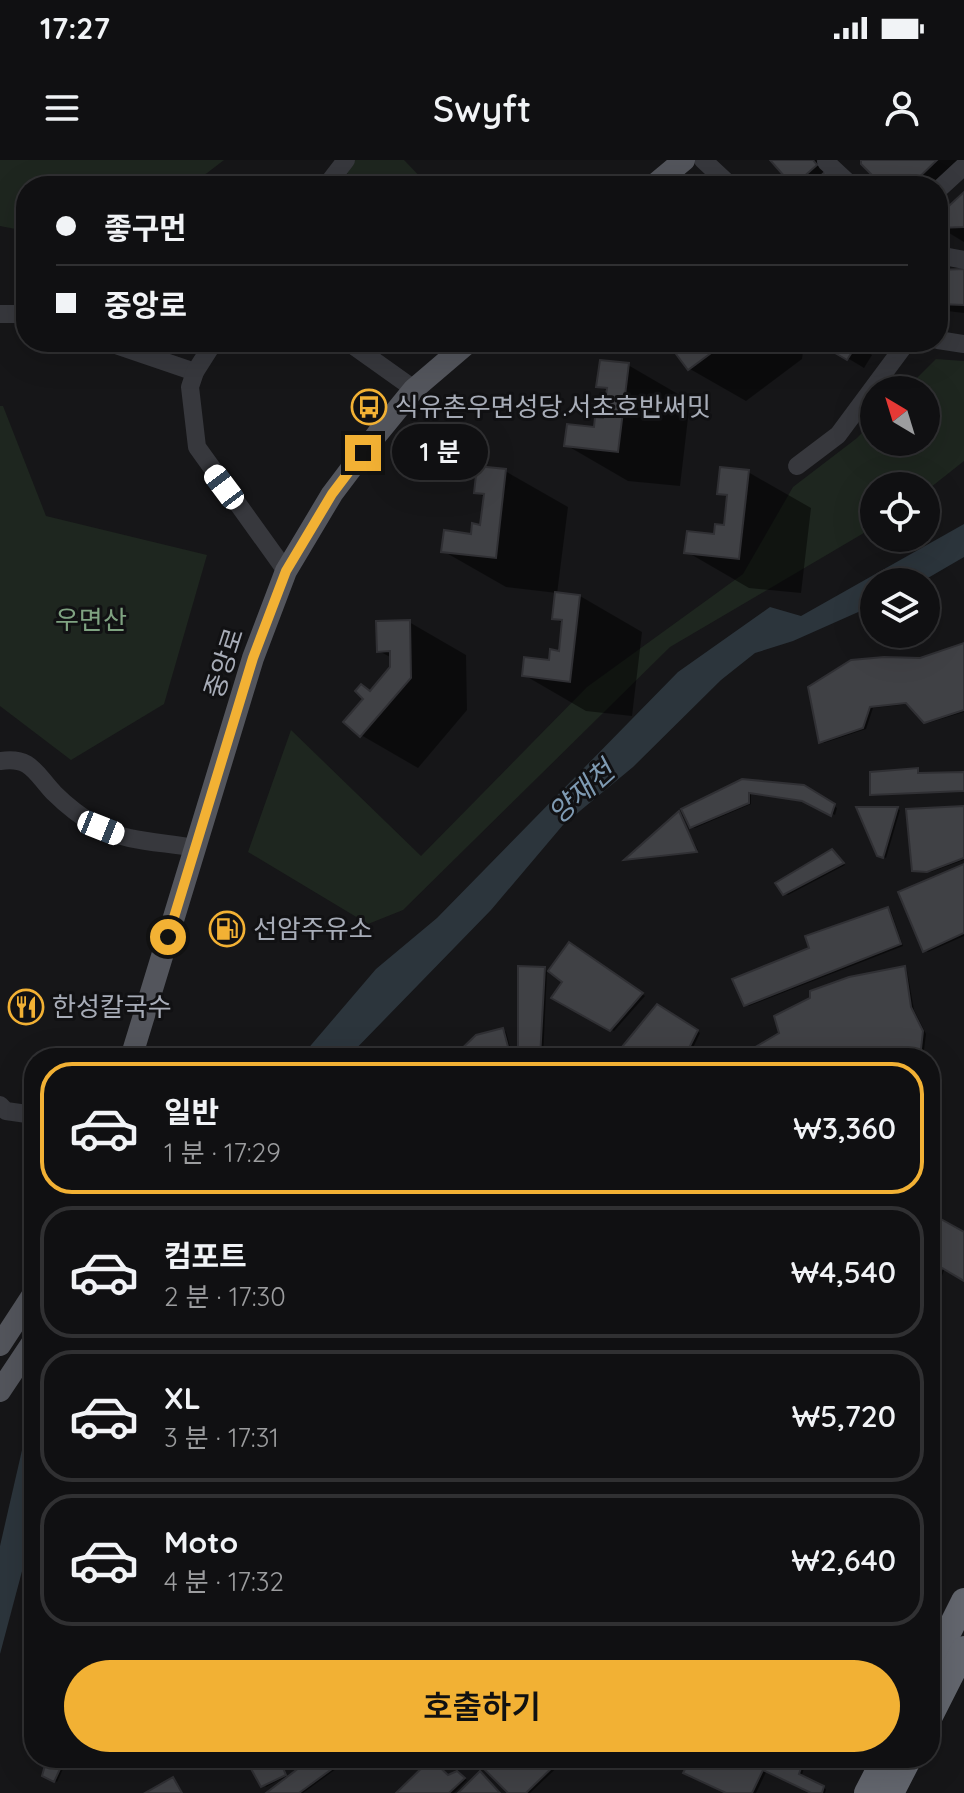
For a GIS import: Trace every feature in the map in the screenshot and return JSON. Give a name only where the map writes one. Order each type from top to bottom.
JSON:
[{"type":"highway","points":[[940,1649],[964,1601]]},
{"type":"highway","points":[[940,1696],[964,1649]]},
{"type":"highway","points":[[867,1793],[880,1768]]},
{"type":"highway","points":[[891,1793],[904,1768]]},
{"type":"main road","points":[[665,176],[684,160]]},
{"type":"main road","name":"중앙로","points":[[135,1048],[253,658],[286,571],[332,494],[414,389],[457,352]]},
{"type":"main road","points":[[0,1345],[24,1308]]},
{"type":"main road","points":[[0,1391],[24,1355]]},
{"type":"street","points":[[334,176],[346,160]]},
{"type":"street","points":[[703,160],[720,176]]},
{"type":"street","points":[[826,161],[842,176]]},
{"type":"street","points":[[948,181],[964,166]]},
{"type":"street","points":[[136,352],[195,372]]},
{"type":"street","points":[[208,352],[190,387],[197,447],[286,571]]},
{"type":"street","points":[[362,352],[414,389]]},
{"type":"street","points":[[797,466],[838,435],[900,352]]},
{"type":"street","points":[[0,761],[17,759],[30,765],[56,795],[101,828],[131,838],[195,848]]},
{"type":"street","points":[[0,1105],[6,1111],[24,1114]]},
{"type":"green space","points":[[0,160],[224,160],[203,176],[16,176],[16,229],[0,226]]},
{"type":"green space","points":[[350,160],[404,160],[419,176],[350,176],[343,170]]},
{"type":"green space","points":[[936,359],[964,361],[964,461],[940,480],[940,472],[860,472],[860,535],[670,647],[403,910],[368,924],[248,852],[291,730],[421,856],[587,687],[743,574],[793,487],[860,435],[860,456],[940,456],[940,376],[919,376]]},
{"type":"green space","name":"우면산","points":[[0,406],[3,406],[46,516],[207,555],[164,704],[71,760],[0,706]]},
{"type":"water","points":[[964,524],[964,557],[940,571],[940,568],[886,568],[914,552],[940,552],[940,538]]},
{"type":"water","name":"양재천","points":[[860,583],[860,611],[793,641],[755,653],[721,680],[633,767],[563,825],[491,910],[357,1048],[309,1048],[376,969],[437,918],[678,672],[770,607],[801,616]]},
{"type":"water","points":[[24,1441],[24,1564],[0,1654],[0,1546]]},
{"type":"building","points":[[770,160],[813,160],[817,165],[804,176],[784,176]]},
{"type":"building","points":[[861,160],[937,160],[920,176],[873,176]]},
{"type":"building","points":[[964,192],[964,227],[948,228],[948,207]]},
{"type":"building","points":[[964,269],[964,305],[948,304],[948,270]]},
{"type":"building","points":[[679,352],[712,352],[688,370],[676,354]]},
{"type":"building","points":[[833,352],[852,352],[847,360]]},
{"type":"building","points":[[600,360],[629,363],[618,452],[564,446],[567,424],[594,427],[595,417],[603,418],[607,388],[596,387]]},
{"type":"building","points":[[477,466],[506,469],[496,558],[441,552],[444,530],[471,534],[472,523],[480,525],[484,494],[474,493]]},
{"type":"building","points":[[720,467],[749,470],[739,559],[684,553],[687,531],[714,534],[715,524],[724,525],[727,495],[717,494]]},
{"type":"building","points":[[555,592],[580,595],[570,682],[522,676],[524,657],[549,660],[550,649],[559,651],[562,620],[552,619]]},
{"type":"building","points":[[410,620],[411,678],[360,737],[343,722],[363,699],[355,691],[361,684],[370,691],[390,667],[390,651],[377,652],[376,621]]},
{"type":"building","points":[[964,643],[964,710],[924,723],[906,703],[870,707],[863,728],[819,743],[808,687],[851,660],[920,658]]},
{"type":"building","points":[[918,768],[918,773],[964,772],[964,791],[870,795],[870,772]]},
{"type":"building","points":[[742,779],[804,785],[835,804],[831,816],[802,801],[749,793],[749,803],[690,828],[681,809]]},
{"type":"building","points":[[964,806],[964,858],[927,872],[912,871],[906,809]]},
{"type":"building","points":[[856,807],[898,807],[883,858],[877,856]]},
{"type":"building","points":[[679,811],[697,852],[624,860]]},
{"type":"building","points":[[832,849],[844,863],[783,895],[775,883]]},
{"type":"building","points":[[964,864],[964,933],[923,952],[898,892]]},
{"type":"building","points":[[888,907],[901,944],[744,1006],[732,979],[809,948],[805,936]]},
{"type":"building","points":[[569,942],[643,993],[610,1031],[551,998],[562,982],[548,971]]},
{"type":"building","points":[[518,966],[545,967],[541,1048],[518,1048]]},
{"type":"building","points":[[905,966],[911,1007],[923,1031],[921,1048],[754,1048],[779,1033],[774,1016],[810,998],[810,991],[849,977]]},
{"type":"building","points":[[657,1004],[698,1030],[689,1048],[621,1048]]},
{"type":"building","points":[[503,1028],[508,1048],[462,1048],[476,1035]]},
{"type":"building","points":[[940,1219],[964,1232],[964,1281],[942,1268],[940,1273]]},
{"type":"building","points":[[44,1768],[60,1768],[54,1782],[42,1776]]},
{"type":"building","points":[[251,1768],[283,1768],[286,1775],[261,1787]]},
{"type":"building","points":[[299,1768],[333,1768],[299,1793],[266,1793]]},
{"type":"building","points":[[422,1768],[441,1768],[448,1775],[457,1771],[465,1778],[449,1793],[396,1793]]},
{"type":"building","points":[[483,1768],[552,1768],[526,1793],[508,1793]]},
{"type":"building","points":[[686,1768],[801,1768],[799,1774],[824,1786],[822,1793],[811,1793],[763,1770],[752,1793],[726,1793],[683,1773]]},
{"type":"building","points":[[480,1771],[500,1793],[458,1793]]},
{"type":"building","points":[[173,1777],[182,1793],[145,1793]]},
{"type":"place","name":"식유촌우면성당.서초호반써밋","points":[[369,407]]},
{"type":"place","name":"선암주유소","points":[[227,929]]},
{"type":"place","name":"한성칼국수","points":[[26,1007]]},
{"type":"route","points":[[168,937],[253,658],[286,571],[332,494],[363,453]]}]
